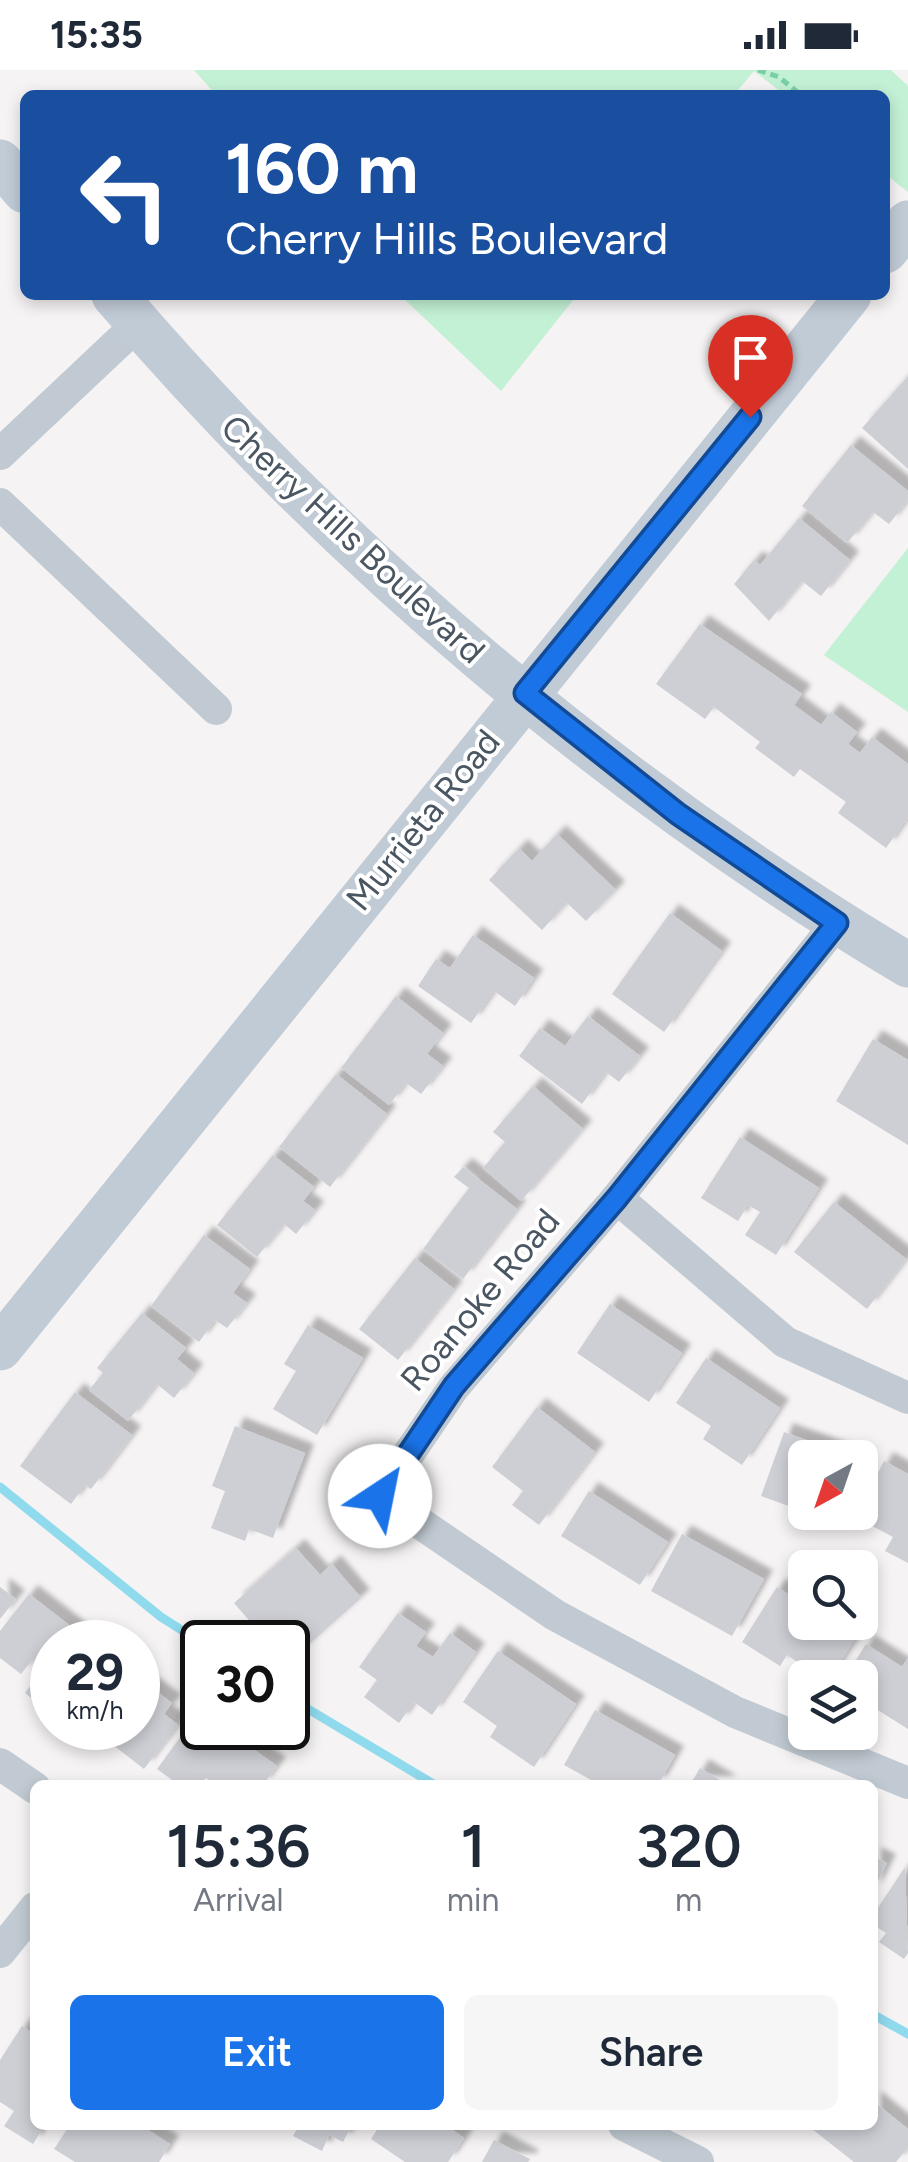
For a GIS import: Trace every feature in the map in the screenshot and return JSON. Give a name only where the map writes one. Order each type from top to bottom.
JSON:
[{"type":"main road","points":[[0,162],[20,186]]},
{"type":"main road","points":[[890,245],[908,223]]},
{"type":"main road","name":"Murrieta Road","points":[[0,1348],[845,300]]},
{"type":"main road","name":"Cherry Hills Boulevard","points":[[126,309],[220,418],[309,506],[525,693],[678,814],[837,923],[908,966]]},
{"type":"street","points":[[0,454],[126,309]]},
{"type":"street","points":[[0,504],[216,709]]},
{"type":"street","name":"Roanoke Road","points":[[837,923],[617,1198],[454,1386],[380,1496],[555,1616],[735,1712],[908,1783]]},
{"type":"street","points":[[617,1198],[785,1342],[908,1398]]},
{"type":"street","points":[[0,1764],[30,1785]]},
{"type":"street","points":[[0,1952],[30,1914]]},
{"type":"street","points":[[634,2130],[698,2162]]},
{"type":"path","points":[[758,70],[780,77],[794,90]]},
{"type":"green space","points":[[194,70],[891,70],[908,86],[908,192],[890,178],[890,90],[779,90],[754,71],[738,90],[212,90]]},
{"type":"green space","points":[[405,300],[573,300],[501,391]]},
{"type":"green space","points":[[908,548],[908,712],[824,655]]},
{"type":"building","points":[[908,376],[908,469],[862,428]]},
{"type":"building","points":[[851,445],[908,491],[908,500],[889,524],[873,512],[847,543],[802,506]]},
{"type":"building","points":[[799,518],[850,560],[821,596],[802,581],[769,621],[734,584],[754,560],[760,565]]},
{"type":"building","points":[[700,624],[802,694],[794,705],[821,725],[831,712],[857,732],[848,744],[860,753],[872,737],[908,764],[908,817],[886,848],[838,813],[846,802],[800,769],[794,777],[755,748],[760,742],[714,707],[705,719],[656,684]]},
{"type":"building","points":[[557,834],[616,890],[586,921],[567,903],[542,930],[489,880],[519,848],[532,861]]},
{"type":"building","points":[[670,913],[722,951],[664,1032],[612,994]]},
{"type":"building","points":[[473,935],[534,978],[515,1006],[494,991],[471,1023],[418,986],[436,959],[450,968]]},
{"type":"building","points":[[396,996],[443,1033],[427,1054],[443,1066],[421,1094],[406,1083],[389,1105],[341,1068]]},
{"type":"building","points":[[588,1016],[640,1056],[619,1082],[606,1072],[582,1104],[519,1056],[540,1028],[565,1046]]},
{"type":"building","points":[[873,1039],[908,1060],[908,1145],[836,1101]]},
{"type":"building","points":[[336,1074],[387,1114],[330,1187],[279,1147]]},
{"type":"building","points":[[533,1086],[583,1129],[521,1201],[483,1168],[505,1142],[493,1132]]},
{"type":"building","points":[[740,1137],[819,1188],[776,1255],[745,1235],[760,1212],[748,1205],[738,1221],[701,1198]]},
{"type":"building","points":[[273,1155],[314,1187],[303,1201],[315,1210],[296,1234],[284,1224],[257,1257],[217,1225]]},
{"type":"building","points":[[463,1167],[517,1209],[463,1279],[423,1249],[469,1188],[454,1177]]},
{"type":"building","points":[[834,1202],[906,1259],[867,1309],[794,1252]]},
{"type":"building","points":[[204,1235],[250,1269],[233,1293],[247,1303],[227,1328],[215,1320],[199,1342],[151,1306]]},
{"type":"building","points":[[415,1258],[454,1289],[398,1360],[359,1329]]},
{"type":"building","points":[[610,1304],[682,1353],[649,1402],[577,1353]]},
{"type":"building","points":[[142,1313],[186,1348],[177,1359],[194,1373],[174,1398],[157,1384],[128,1421],[89,1390],[103,1373],[97,1368]]},
{"type":"building","points":[[308,1325],[363,1358],[317,1435],[273,1409],[296,1371],[284,1364]]},
{"type":"building","points":[[706,1358],[780,1408],[742,1465],[703,1439],[711,1426],[676,1403]]},
{"type":"building","points":[[75,1392],[132,1435],[91,1489],[85,1485],[71,1504],[20,1466]]},
{"type":"building","points":[[537,1407],[595,1452],[539,1525],[512,1505],[523,1491],[492,1467]]},
{"type":"building","points":[[235,1426],[305,1453],[273,1538],[249,1529],[245,1541],[211,1528],[225,1491],[212,1486]]},
{"type":"building","points":[[784,1432],[806,1440],[788,1440],[788,1506],[761,1496]]},
{"type":"building","points":[[884,1461],[908,1474],[908,1563],[885,1551],[893,1537],[878,1529],[878,1473]]},
{"type":"building","points":[[589,1491],[668,1542],[640,1585],[561,1536]]},
{"type":"building","points":[[682,1534],[764,1579],[732,1636],[651,1591]]},
{"type":"building","points":[[296,1548],[320,1575],[332,1564],[361,1598],[310,1643],[310,1620],[249,1620],[234,1603]]},
{"type":"building","points":[[0,1587],[16,1599],[0,1619]]},
{"type":"building","points":[[777,1587],[788,1594],[788,1640],[854,1640],[841,1660],[794,1660],[787,1655],[780,1666],[742,1642]]},
{"type":"building","points":[[29,1594],[63,1620],[30,1620],[30,1663],[21,1674],[0,1658],[0,1631]]},
{"type":"building","points":[[398,1613],[426,1632],[416,1646],[433,1657],[450,1633],[476,1652],[432,1715],[414,1702],[399,1723],[364,1697],[377,1680],[359,1667]]},
{"type":"building","points":[[866,1644],[902,1667],[908,1658],[908,1729],[878,1710],[878,1660],[856,1660]]},
{"type":"building","points":[[498,1651],[576,1704],[534,1767],[490,1737],[497,1726],[463,1702]]},
{"type":"building","points":[[160,1694],[172,1703],[164,1714],[178,1725],[160,1748]]},
{"type":"building","points":[[595,1710],[675,1755],[661,1780],[591,1780],[564,1765]]},
{"type":"building","points":[[180,1738],[180,1750],[255,1750],[277,1766],[267,1780],[172,1780],[157,1769]]},
{"type":"building","points":[[119,1750],[159,1750],[144,1769]]},
{"type":"building","points":[[700,1768],[720,1780],[693,1780]]},
{"type":"building","points":[[878,1859],[887,1863],[878,1881]]},
{"type":"building","points":[[905,1867],[908,1953],[904,1959],[879,1942],[886,1933],[878,1928],[878,1908]]},
{"type":"building","points":[[22,2026],[30,2032],[30,2130],[42,2130],[33,2144],[4,2126],[14,2111],[0,2102],[0,2060]]},
{"type":"building","points":[[878,2105],[908,2129],[908,2147],[896,2162],[854,2162],[813,2130],[878,2130]]},
{"type":"building","points":[[67,2130],[148,2130],[170,2144],[159,2162],[75,2162],[54,2149]]},
{"type":"building","points":[[296,2130],[349,2130],[343,2142],[329,2135],[322,2151],[293,2136]]},
{"type":"building","points":[[377,2130],[452,2130],[464,2138],[448,2162],[405,2162],[371,2139]]},
{"type":"building","points":[[494,2140],[530,2159],[482,2162]]},
{"type":"waterway","points":[[0,1487],[180,1629]]},
{"type":"waterway","points":[[310,1710],[427,1780]]},
{"type":"waterway","points":[[878,2017],[908,2034]]},
{"type":"route","points":[[380,1496],[454,1386],[617,1198],[837,923],[678,814],[525,693],[750,417]]}]
